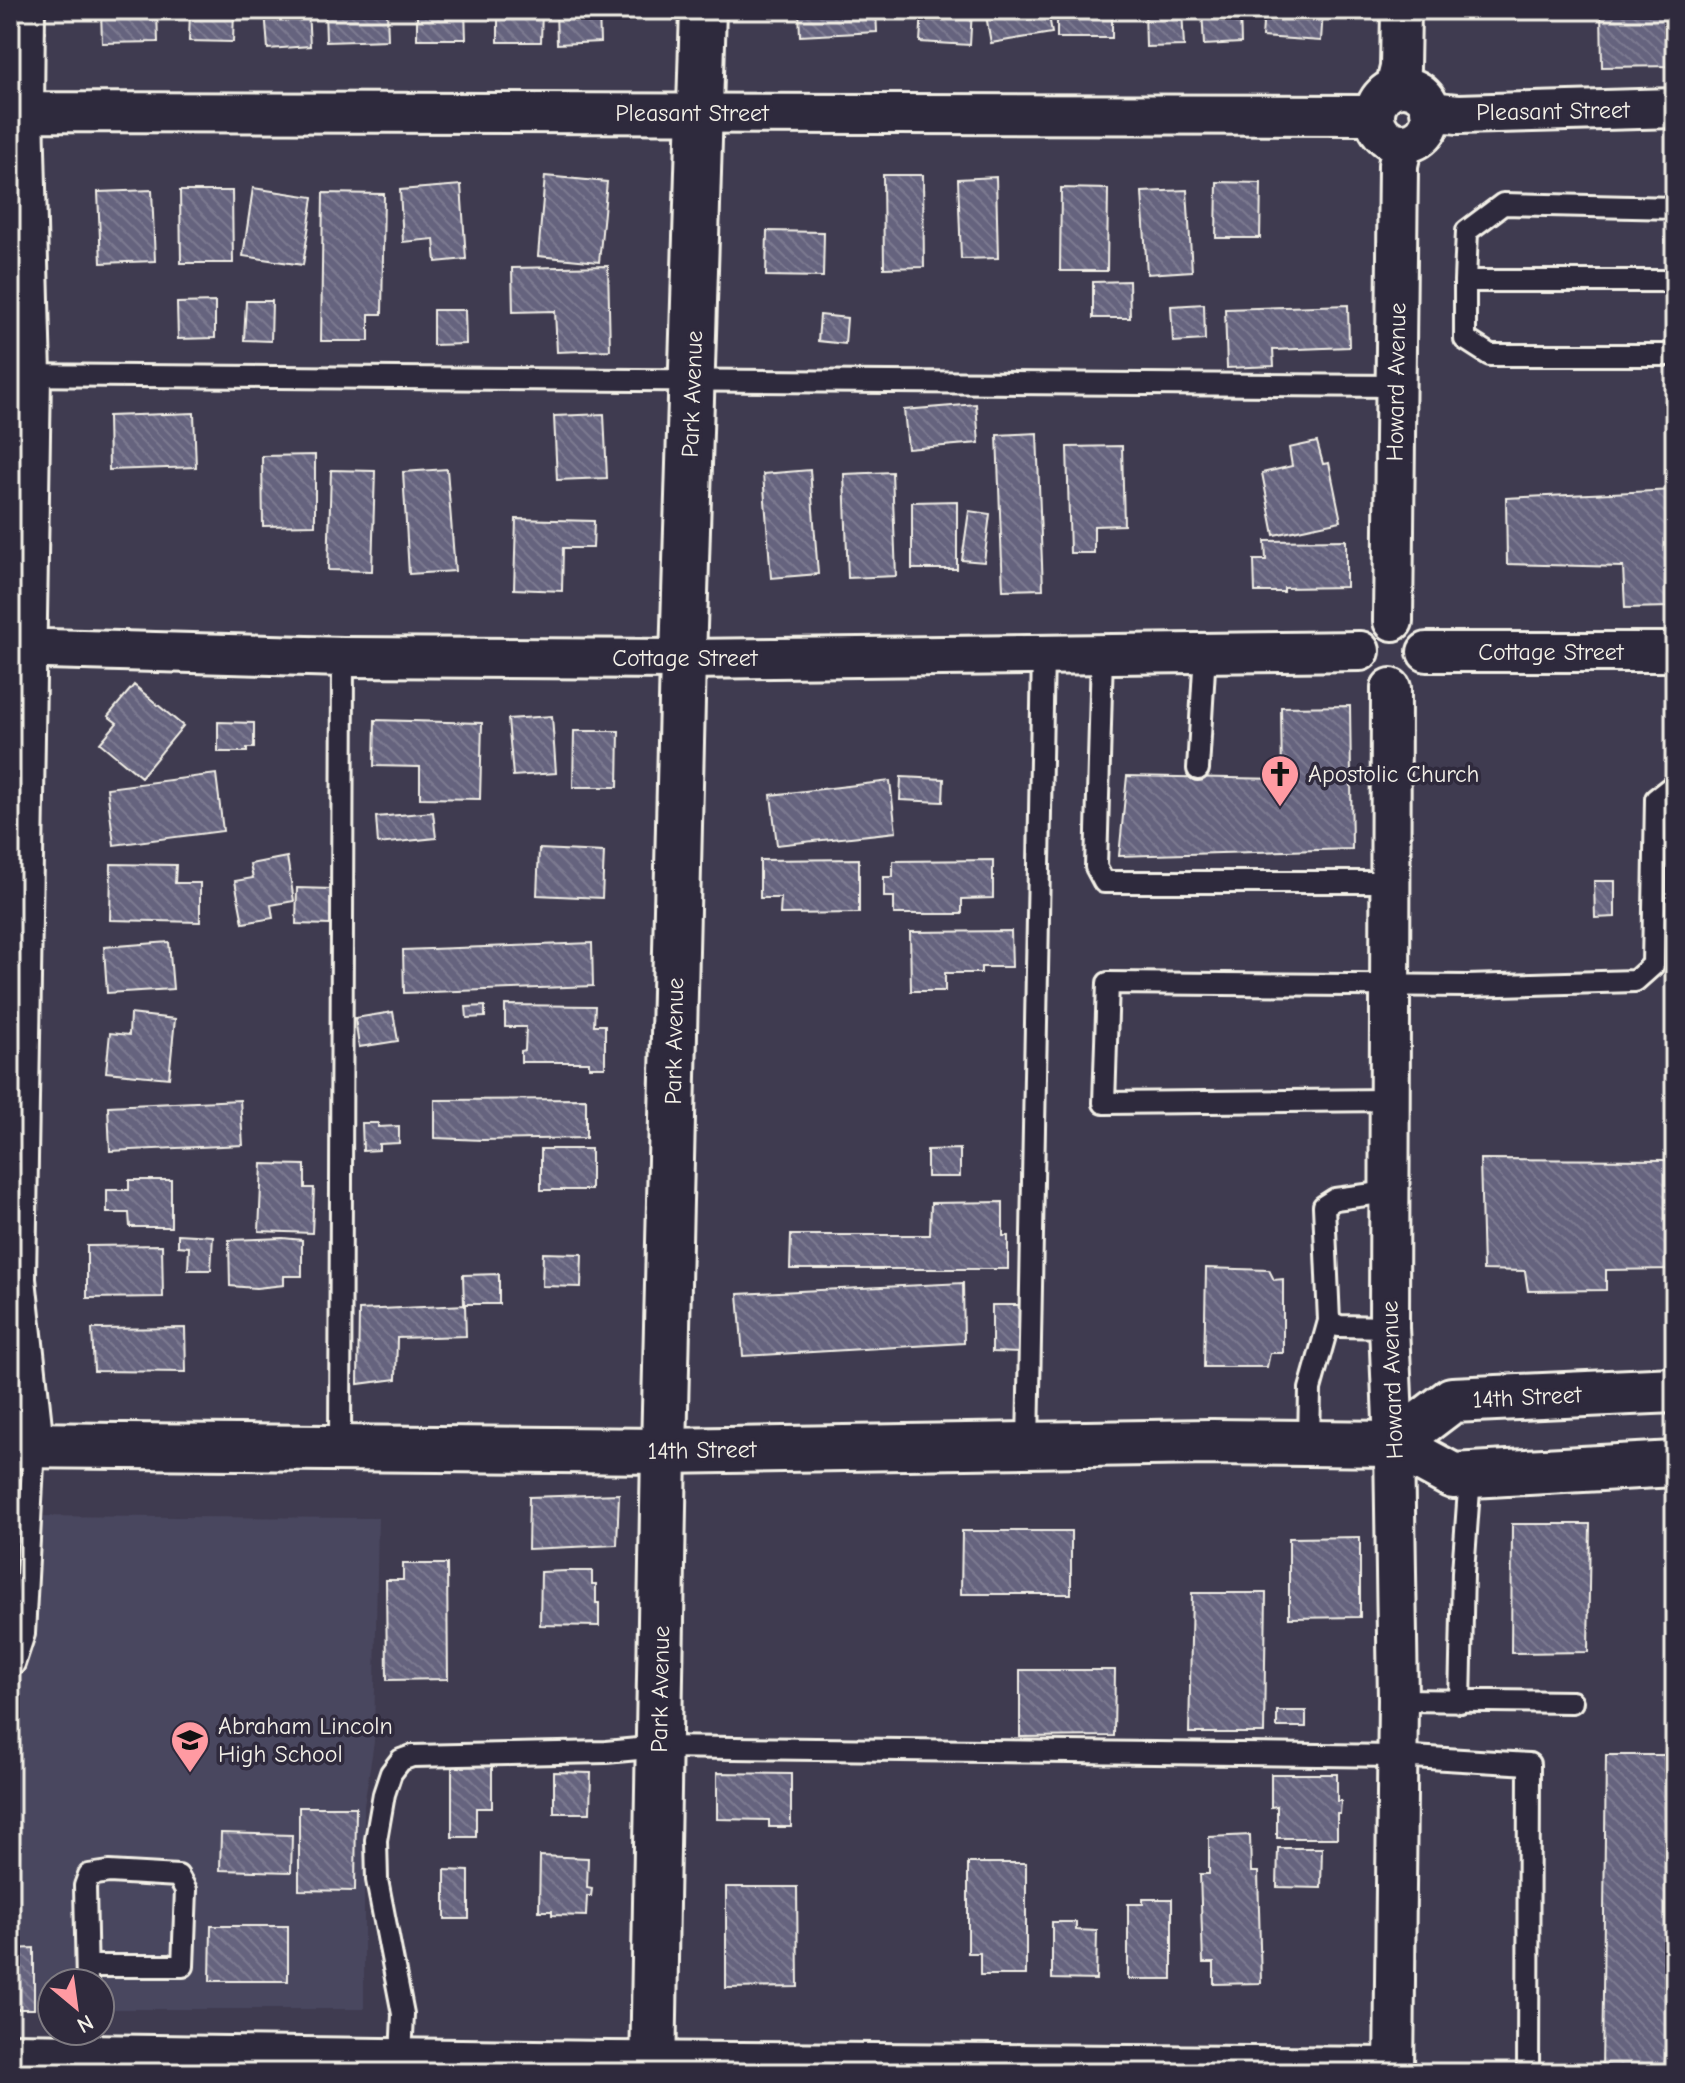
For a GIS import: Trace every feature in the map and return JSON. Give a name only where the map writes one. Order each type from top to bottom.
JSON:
[{"type":"street","points":[[22,1445],[13,1278],[20,375],[17,112],[25,10]]},
{"type":"street","name":"Park Avenue","points":[[653,2067],[683,659],[703,10]]},
{"type":"street","points":[[1385,101],[1414,89],[1422,94],[1430,111],[1427,130],[1421,137],[1403,143],[1386,138],[1376,124],[1385,101],[1400,68],[1401,10]]},
{"type":"street","name":"Pleasant Street","points":[[17,112],[701,113],[1385,101]]},
{"type":"street","name":"Pleasant Street","points":[[1430,111],[1458,114],[1675,108]]},
{"type":"street","name":"Howard Avenue","points":[[1393,621],[1398,165],[1403,143]]},
{"type":"street","points":[[1393,621],[1409,625],[1418,632],[1427,652],[1420,673],[1412,682],[1391,688],[1372,680],[1364,671],[1360,651],[1368,632],[1377,625],[1393,621]]},
{"type":"street","name":"Cottage Street","points":[[18,648],[343,657],[683,659],[1360,651]]},
{"type":"street","name":"Cottage Street","points":[[1427,652],[1675,652]]},
{"type":"street","name":"Howard Avenue","points":[[1391,688],[1389,1327],[1398,1700],[1394,2070]]},
{"type":"street","name":"14th Street","points":[[1394,1444],[1452,1400],[1675,1390]]},
{"type":"street","name":"14th Street","points":[[22,1445],[664,1451],[1211,1442],[1394,1444],[1453,1476],[1675,1464]]},
{"type":"street","points":[[116,2043],[653,2067],[1394,2070]]},
{"type":"street","points":[[10,2053],[53,2047]]},
{"type":"lane","points":[[1675,208],[1503,204],[1467,231],[1465,281],[1465,339],[1490,355],[1675,355]]},
{"type":"lane","points":[[1465,281],[1675,281]]},
{"type":"lane","points":[[20,375],[1396,386]]},
{"type":"lane","points":[[1198,769],[1205,652]]},
{"type":"lane","points":[[1028,1445],[1043,654]]},
{"type":"lane","points":[[1102,654],[1096,867],[1104,882],[1390,882]]},
{"type":"lane","points":[[340,1447],[343,657]]},
{"type":"lane","points":[[1390,1100],[1104,1103],[1108,983],[1391,986],[1635,981],[1653,965],[1656,799],[1675,784]]},
{"type":"lane","points":[[1309,1444],[1310,1389],[1329,1321],[1324,1206],[1335,1199],[1389,1192]]},
{"type":"lane","points":[[1329,1321],[1339,1326],[1389,1327]]},
{"type":"lane","points":[[10,1666],[14,1664],[24,1634],[22,1445]]},
{"type":"lane","points":[[1460,1702],[1463,1572],[1470,1476]]},
{"type":"lane","points":[[1398,1700],[1572,1702]]},
{"type":"lane","points":[[401,2058],[403,2014],[377,1880],[376,1840],[391,1773],[401,1760],[412,1756],[606,1752],[659,1747],[1396,1756],[1529,1764],[1528,2073]]},
{"type":"lane","points":[[109,1872],[178,1876],[186,1890],[183,1966],[87,1974],[85,1886],[89,1875],[109,1872]]},
{"type":"shaded area","name":"Abraham Lincoln High School","points":[[10,1516],[378,1518],[374,1742],[364,1806],[364,2009],[116,2009],[116,1967],[36,1967],[36,2009],[10,2009]]},
{"type":"building","points":[[101,10],[157,10],[158,42],[102,43]]},
{"type":"building","points":[[190,10],[234,10],[233,42],[189,41]]},
{"type":"building","points":[[265,10],[308,10],[310,46],[268,49]]},
{"type":"building","points":[[325,10],[387,10],[388,40],[326,42]]},
{"type":"building","points":[[417,10],[465,10],[466,39],[417,39]]},
{"type":"building","points":[[498,10],[542,10],[541,42],[498,42]]},
{"type":"building","points":[[556,10],[599,10],[600,42],[557,44]]},
{"type":"building","points":[[799,10],[876,10],[877,32],[800,36]]},
{"type":"building","points":[[922,10],[972,10],[970,45],[920,42]]},
{"type":"building","points":[[985,10],[1048,10],[1052,33],[991,43]]},
{"type":"building","points":[[1057,10],[1112,10],[1112,38],[1057,38]]},
{"type":"building","points":[[1145,10],[1182,10],[1184,46],[1146,47]]},
{"type":"building","points":[[1202,10],[1240,10],[1241,43],[1204,45]]},
{"type":"building","points":[[1264,10],[1323,10],[1321,41],[1262,37]]},
{"type":"building","points":[[1601,10],[1675,10],[1675,66],[1602,67]]},
{"type":"building","points":[[883,175],[923,175],[924,267],[884,268]]},
{"type":"building","points":[[545,176],[607,182],[599,262],[538,256]]},
{"type":"building","points":[[996,177],[998,258],[961,259],[958,179]]},
{"type":"building","points":[[1217,182],[1261,183],[1260,238],[1216,238]]},
{"type":"building","points":[[461,185],[466,259],[436,262],[434,239],[403,242],[400,190]]},
{"type":"building","points":[[253,188],[313,197],[303,265],[243,256]]},
{"type":"building","points":[[1061,188],[1108,189],[1107,271],[1060,271]]},
{"type":"building","points":[[152,190],[155,261],[101,263],[98,192]]},
{"type":"building","points":[[1187,190],[1192,271],[1147,274],[1142,192]]},
{"type":"building","points":[[180,191],[232,191],[233,263],[181,263]]},
{"type":"building","points":[[323,193],[384,194],[382,314],[369,314],[369,341],[321,341]]},
{"type":"building","points":[[767,231],[824,232],[823,277],[766,276]]},
{"type":"building","points":[[608,266],[610,350],[557,352],[555,311],[513,312],[512,268]]},
{"type":"building","points":[[1129,281],[1130,318],[1093,318],[1093,282]]},
{"type":"building","points":[[246,301],[272,301],[271,341],[244,340]]},
{"type":"building","points":[[215,302],[215,338],[178,339],[177,303]]},
{"type":"building","points":[[1204,304],[1205,340],[1173,342],[1171,306]]},
{"type":"building","points":[[1348,305],[1349,347],[1273,350],[1274,366],[1227,368],[1225,309]]},
{"type":"building","points":[[433,310],[465,310],[466,344],[433,345]]},
{"type":"building","points":[[820,315],[847,318],[845,344],[818,341]]},
{"type":"building","points":[[976,404],[979,443],[908,449],[904,410]]},
{"type":"building","points":[[194,413],[196,467],[109,470],[108,416]]},
{"type":"building","points":[[604,414],[607,478],[557,480],[554,416]]},
{"type":"building","points":[[1037,433],[1043,589],[1003,590],[997,435]]},
{"type":"building","points":[[1317,442],[1323,464],[1329,463],[1341,521],[1274,535],[1262,473],[1292,466],[1289,448]]},
{"type":"building","points":[[1122,446],[1124,525],[1094,526],[1094,553],[1070,553],[1067,447]]},
{"type":"building","points":[[315,455],[315,525],[263,526],[262,456]]},
{"type":"building","points":[[447,469],[455,571],[409,574],[403,472]]},
{"type":"building","points":[[331,470],[375,471],[372,571],[328,570]]},
{"type":"building","points":[[810,470],[818,574],[771,578],[763,474]]},
{"type":"building","points":[[892,472],[896,576],[848,578],[844,474]]},
{"type":"building","points":[[1674,490],[1671,607],[1625,608],[1623,567],[1507,564],[1506,498]]},
{"type":"building","points":[[957,501],[957,569],[912,569],[912,502]]},
{"type":"building","points":[[969,511],[990,514],[984,562],[962,560]]},
{"type":"building","points":[[516,519],[594,521],[593,548],[563,548],[562,591],[514,589]]},
{"type":"building","points":[[1346,540],[1346,587],[1284,588],[1284,592],[1255,592],[1254,560],[1266,560],[1265,541]]},
{"type":"building","points":[[134,685],[183,726],[141,777],[100,743],[117,723],[108,716]]},
{"type":"building","points":[[1350,706],[1352,849],[1119,856],[1127,776],[1282,779],[1281,707]]},
{"type":"building","points":[[552,716],[556,773],[513,776],[508,719]]},
{"type":"building","points":[[375,720],[482,723],[480,799],[420,798],[420,767],[374,766]]},
{"type":"building","points":[[218,722],[254,723],[254,748],[247,748],[247,752],[218,752]]},
{"type":"building","points":[[574,731],[619,731],[618,787],[573,787]]},
{"type":"building","points":[[216,774],[223,831],[114,845],[107,788]]},
{"type":"building","points":[[901,777],[944,779],[943,802],[900,800]]},
{"type":"building","points":[[890,781],[896,832],[777,845],[771,795]]},
{"type":"building","points":[[433,812],[436,838],[378,844],[376,817]]},
{"type":"building","points":[[539,849],[604,852],[602,898],[537,895]]},
{"type":"building","points":[[287,857],[294,901],[271,905],[273,918],[243,923],[235,881],[253,878],[250,864]]},
{"type":"building","points":[[859,859],[859,913],[780,914],[781,898],[760,898],[760,860]]},
{"type":"building","points":[[993,860],[993,898],[962,899],[962,914],[894,914],[894,897],[884,897],[884,877],[893,877],[893,861]]},
{"type":"building","points":[[111,864],[176,865],[175,883],[200,883],[200,922],[110,920]]},
{"type":"building","points":[[1594,881],[1615,881],[1615,917],[1595,918]]},
{"type":"building","points":[[297,888],[332,889],[331,925],[296,924]]},
{"type":"building","points":[[1011,931],[1012,967],[981,967],[981,973],[945,973],[945,991],[911,991],[910,932]]},
{"type":"building","points":[[169,942],[173,989],[107,993],[104,947]]},
{"type":"building","points":[[592,943],[593,986],[404,993],[403,950]]},
{"type":"building","points":[[505,1005],[595,1006],[594,1025],[605,1025],[605,1067],[589,1067],[589,1062],[521,1062],[526,1027],[505,1027]]},
{"type":"building","points":[[485,1006],[485,1017],[467,1018],[466,1007]]},
{"type":"building","points":[[393,1012],[398,1041],[359,1047],[355,1018]]},
{"type":"building","points":[[130,1014],[175,1019],[169,1078],[106,1072],[110,1033],[129,1035]]},
{"type":"building","points":[[586,1099],[586,1138],[435,1138],[435,1100]]},
{"type":"building","points":[[240,1100],[243,1145],[110,1151],[108,1106]]},
{"type":"building","points":[[362,1123],[378,1123],[378,1127],[399,1126],[399,1143],[379,1144],[379,1150],[363,1151]]},
{"type":"building","points":[[541,1149],[591,1149],[591,1190],[541,1190]]},
{"type":"building","points":[[960,1149],[960,1177],[927,1177],[927,1150]]},
{"type":"building","points":[[1480,1159],[1675,1160],[1675,1269],[1606,1270],[1606,1290],[1528,1291],[1525,1271],[1483,1270]]},
{"type":"building","points":[[262,1164],[305,1165],[305,1188],[314,1188],[312,1233],[259,1231]]},
{"type":"building","points":[[129,1180],[171,1180],[171,1227],[130,1227],[129,1213],[107,1213],[107,1190],[129,1190]]},
{"type":"building","points":[[1003,1202],[1003,1236],[1008,1236],[1008,1269],[790,1269],[791,1235],[930,1235],[931,1203]]},
{"type":"building","points":[[178,1234],[213,1236],[211,1270],[188,1270],[189,1247],[178,1246]]},
{"type":"building","points":[[229,1240],[302,1240],[302,1276],[284,1276],[284,1285],[256,1288],[230,1286]]},
{"type":"building","points":[[162,1245],[163,1297],[87,1298],[87,1246]]},
{"type":"building","points":[[543,1253],[582,1254],[581,1287],[542,1286]]},
{"type":"building","points":[[1206,1268],[1269,1270],[1274,1280],[1283,1279],[1283,1353],[1270,1353],[1267,1367],[1204,1367]]},
{"type":"building","points":[[499,1274],[499,1304],[464,1304],[463,1275]]},
{"type":"building","points":[[963,1283],[964,1343],[743,1356],[738,1294]]},
{"type":"building","points":[[465,1305],[466,1336],[397,1338],[396,1379],[358,1384],[359,1310]]},
{"type":"building","points":[[992,1305],[1019,1305],[1020,1353],[992,1352]]},
{"type":"building","points":[[185,1328],[186,1372],[94,1371],[92,1329]]},
{"type":"building","points":[[619,1494],[617,1545],[528,1549],[529,1497]]},
{"type":"building","points":[[1512,1524],[1590,1524],[1588,1652],[1511,1653]]},
{"type":"building","points":[[962,1531],[1071,1531],[1071,1594],[961,1594]]},
{"type":"building","points":[[1360,1537],[1360,1617],[1289,1618],[1289,1538]]},
{"type":"building","points":[[403,1564],[447,1564],[448,1679],[387,1680],[386,1580],[403,1580]]},
{"type":"building","points":[[592,1571],[596,1603],[599,1603],[599,1626],[540,1625],[541,1572]]},
{"type":"building","points":[[1192,1593],[1266,1593],[1264,1733],[1189,1733]]},
{"type":"building","points":[[1020,1670],[1115,1670],[1114,1736],[1020,1737]]},
{"type":"building","points":[[1277,1711],[1306,1711],[1306,1727],[1277,1727]]},
{"type":"building","points":[[1606,1755],[1675,1755],[1675,2073],[1602,2073]]},
{"type":"building","points":[[492,1763],[492,1808],[476,1808],[476,1837],[452,1837],[452,1764]]},
{"type":"building","points":[[554,1772],[591,1773],[590,1813],[554,1813]]},
{"type":"building","points":[[717,1773],[791,1774],[791,1827],[769,1827],[769,1820],[717,1819]]},
{"type":"building","points":[[1271,1774],[1337,1774],[1337,1801],[1341,1801],[1340,1814],[1337,1814],[1337,1838],[1277,1838],[1277,1806],[1271,1807]]},
{"type":"building","points":[[299,1807],[356,1807],[355,1891],[299,1890]]},
{"type":"building","points":[[221,1833],[292,1835],[291,1872],[220,1870]]},
{"type":"building","points":[[1250,1835],[1251,1872],[1258,1872],[1261,1983],[1214,1984],[1214,1963],[1203,1963],[1200,1874],[1209,1874],[1209,1837]]},
{"type":"building","points":[[1278,1848],[1322,1848],[1321,1888],[1277,1887]]},
{"type":"building","points":[[540,1856],[588,1858],[587,1888],[592,1889],[591,1896],[587,1896],[586,1916],[552,1915],[552,1911],[539,1911]]},
{"type":"building","points":[[968,1863],[1026,1863],[1026,1975],[980,1975],[980,1953],[968,1953]]},
{"type":"building","points":[[445,1870],[469,1871],[469,1919],[445,1919]]},
{"type":"building","points":[[726,1887],[797,1887],[798,1987],[726,1988]]},
{"type":"building","points":[[1143,1899],[1172,1899],[1172,1979],[1128,1979],[1128,1904],[1143,1904]]},
{"type":"building","points":[[1052,1922],[1076,1922],[1076,1930],[1097,1931],[1096,1980],[1052,1979]]},
{"type":"building","points":[[211,1926],[288,1926],[288,1981],[210,1981]]},
{"type":"building","points":[[34,1948],[34,2009],[10,2009],[10,1949]]},
{"type":"place","name":"Apostolic Church","points":[[1280,808]]},
{"type":"place","name":"Abraham Lincoln High School","points":[[190,1774]]}]
